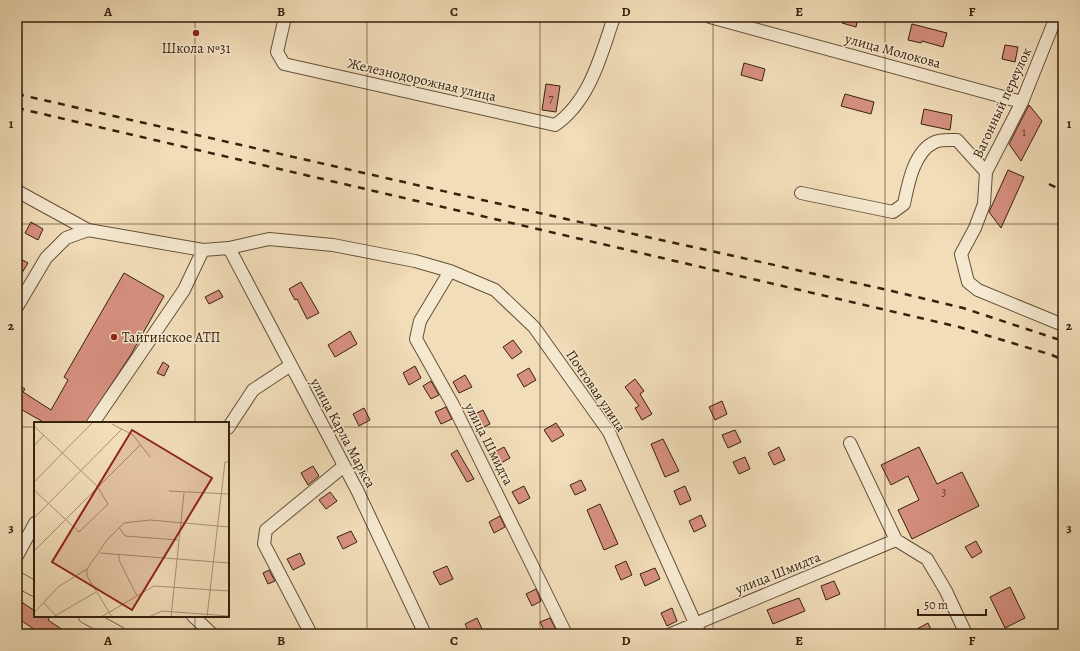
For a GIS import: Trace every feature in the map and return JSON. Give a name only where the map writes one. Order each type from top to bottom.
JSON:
[{"type":"main road","points":[[17,579],[34,588]]},
{"type":"main road","points":[[90,617],[107,621],[120,634]]},
{"type":"street","name":"Железнодорожная улица","points":[[285,17],[277,52],[284,64],[555,124],[565,118],[592,80],[614,17]]},
{"type":"street","name":"улица Молокова","points":[[710,17],[1022,102]]},
{"type":"street","name":"Вагонный переулок","points":[[1056,17],[1022,102],[986,172],[984,204],[975,228],[961,254],[968,282],[978,290],[1063,325]]},
{"type":"street","points":[[801,193],[892,212],[904,204],[908,184],[920,155],[935,142],[946,140],[957,140],[986,172]]},
{"type":"street","points":[[17,191],[88,230]]},
{"type":"street","points":[[17,307],[46,258],[66,238],[88,230]]},
{"type":"street","name":"Почтовая улица","points":[[88,230],[204,250],[229,248],[269,240],[333,245],[415,260],[450,271],[495,290],[534,327],[609,432],[697,629]]},
{"type":"street","name":"улица Карла Маркса","points":[[229,248],[344,466],[425,634]]},
{"type":"street","points":[[94,422],[184,290],[204,250]]},
{"type":"street","name":"улица Шмидта","points":[[450,271],[420,321],[416,339],[453,405],[566,634]]},
{"type":"street","points":[[229,426],[253,390],[291,365]]},
{"type":"street","points":[[850,443],[896,540],[927,559],[946,590],[966,634]]},
{"type":"street","points":[[311,634],[264,544],[266,530],[344,466]]},
{"type":"street","points":[[17,556],[34,525]]},
{"type":"street","name":"улица Шмидта","points":[[671,634],[697,629],[896,540]]},
{"type":"street","points":[[194,617],[212,634]]},
{"type":"building","points":[[844,17],[858,17],[856,27],[842,23]]},
{"type":"building","points":[[912,24],[947,33],[943,47],[922,41],[921,43],[908,40]]},
{"type":"building","points":[[1005,45],[1018,47],[1015,62],[1002,59]]},
{"type":"building","points":[[744,63],[765,69],[762,81],[741,75]]},
{"type":"building","points":[[546,84],[560,86],[556,112],[542,110]]},
{"type":"building","points":[[845,94],[874,102],[871,114],[841,106]]},
{"type":"building","points":[[1029,105],[1042,121],[1021,161],[1009,144]]},
{"type":"building","points":[[924,109],[952,115],[950,130],[921,124]]},
{"type":"building","points":[[1008,170],[1024,177],[1001,228],[989,212]]},
{"type":"building","points":[[31,222],[43,229],[38,240],[25,233]]},
{"type":"building","points":[[17,257],[28,263],[17,281]]},
{"type":"building","name":"Тайгинское АТП","points":[[124,273],[164,296],[130,356],[87,422],[43,422],[17,407],[17,384],[25,389],[23,392],[51,410],[68,380],[64,377]]},
{"type":"building","points":[[301,282],[319,313],[307,319],[297,299],[295,300],[289,289]]},
{"type":"building","points":[[219,290],[223,297],[209,304],[205,297]]},
{"type":"building","points":[[350,331],[357,344],[335,357],[328,345]]},
{"type":"building","points":[[513,340],[522,352],[512,359],[503,347]]},
{"type":"building","points":[[163,362],[169,366],[164,376],[157,373]]},
{"type":"building","points":[[415,366],[421,378],[409,385],[403,373]]},
{"type":"building","points":[[529,368],[536,380],[524,387],[517,375]]},
{"type":"building","points":[[465,375],[472,387],[459,393],[453,382]]},
{"type":"building","points":[[635,379],[644,391],[640,394],[652,414],[642,420],[635,408],[639,406],[625,387]]},
{"type":"building","points":[[431,381],[439,395],[431,399],[423,386]]},
{"type":"building","points":[[722,401],[727,414],[715,420],[709,407]]},
{"type":"building","points":[[446,407],[452,419],[441,424],[435,412]]},
{"type":"building","points":[[364,408],[370,420],[359,426],[353,414]]},
{"type":"building","points":[[483,410],[490,424],[478,430],[471,416]]},
{"type":"building","points":[[556,423],[564,435],[552,442],[544,430]]},
{"type":"building","points":[[735,430],[741,442],[728,448],[722,435]]},
{"type":"building","points":[[663,439],[679,471],[665,477],[651,444]]},
{"type":"building","points":[[504,447],[510,458],[499,464],[493,453]]},
{"type":"building","points":[[779,447],[785,460],[774,465],[768,453]]},
{"type":"building","points":[[919,447],[937,484],[962,472],[979,506],[912,539],[898,510],[919,500],[908,476],[891,485],[881,465]]},
{"type":"building","points":[[457,450],[474,479],[467,482],[451,454]]},
{"type":"building","points":[[745,457],[750,469],[739,474],[733,462]]},
{"type":"building","points":[[313,466],[319,476],[308,485],[301,473]]},
{"type":"building","points":[[581,480],[586,490],[575,495],[570,485]]},
{"type":"building","points":[[524,486],[530,498],[519,504],[512,492]]},
{"type":"building","points":[[685,486],[691,500],[680,505],[674,491]]},
{"type":"building","points":[[330,492],[337,501],[326,509],[319,500]]},
{"type":"building","points":[[600,504],[618,544],[604,550],[587,510]]},
{"type":"building","points":[[701,515],[706,526],[694,532],[689,521]]},
{"type":"building","points":[[500,516],[505,527],[494,533],[489,522]]},
{"type":"building","points":[[351,531],[357,542],[343,549],[337,537]]},
{"type":"building","points":[[976,541],[982,552],[972,558],[965,547]]},
{"type":"building","points":[[300,553],[305,564],[293,570],[287,559]]},
{"type":"building","points":[[626,561],[632,575],[621,580],[615,566]]},
{"type":"building","points":[[447,566],[453,579],[440,585],[433,572]]},
{"type":"building","points":[[655,568],[660,579],[645,586],[640,574]]},
{"type":"building","points":[[269,570],[275,581],[268,584],[263,573]]},
{"type":"building","points":[[834,581],[840,594],[826,600],[821,586]]},
{"type":"building","points":[[1010,587],[1025,618],[1005,628],[990,597]]},
{"type":"building","points":[[536,589],[541,601],[532,606],[526,594]]},
{"type":"building","points":[[799,598],[805,611],[773,624],[767,610]]},
{"type":"building","points":[[17,599],[34,610],[34,617],[47,617],[49,618],[48,620],[69,634],[41,634],[22,621],[17,628]]},
{"type":"building","points":[[672,608],[677,621],[667,626],[661,613]]},
{"type":"building","points":[[477,618],[483,631],[477,634],[470,634],[465,624]]},
{"type":"building","points":[[550,618],[556,630],[546,634],[540,622]]},
{"type":"building","points":[[928,623],[933,634],[919,634],[917,629]]},
{"type":"railway","points":[[17,94],[566,219],[892,291],[963,308],[1063,341]]},
{"type":"railway","points":[[17,108],[959,327],[1052,355],[1063,360]]},
{"type":"railway","points":[[1049,184],[1063,191]]},
{"type":"place","name":"Школа №31","points":[[196,33]]},
{"type":"place","name":"Тайгинское АТП","points":[[114,337]]}]
